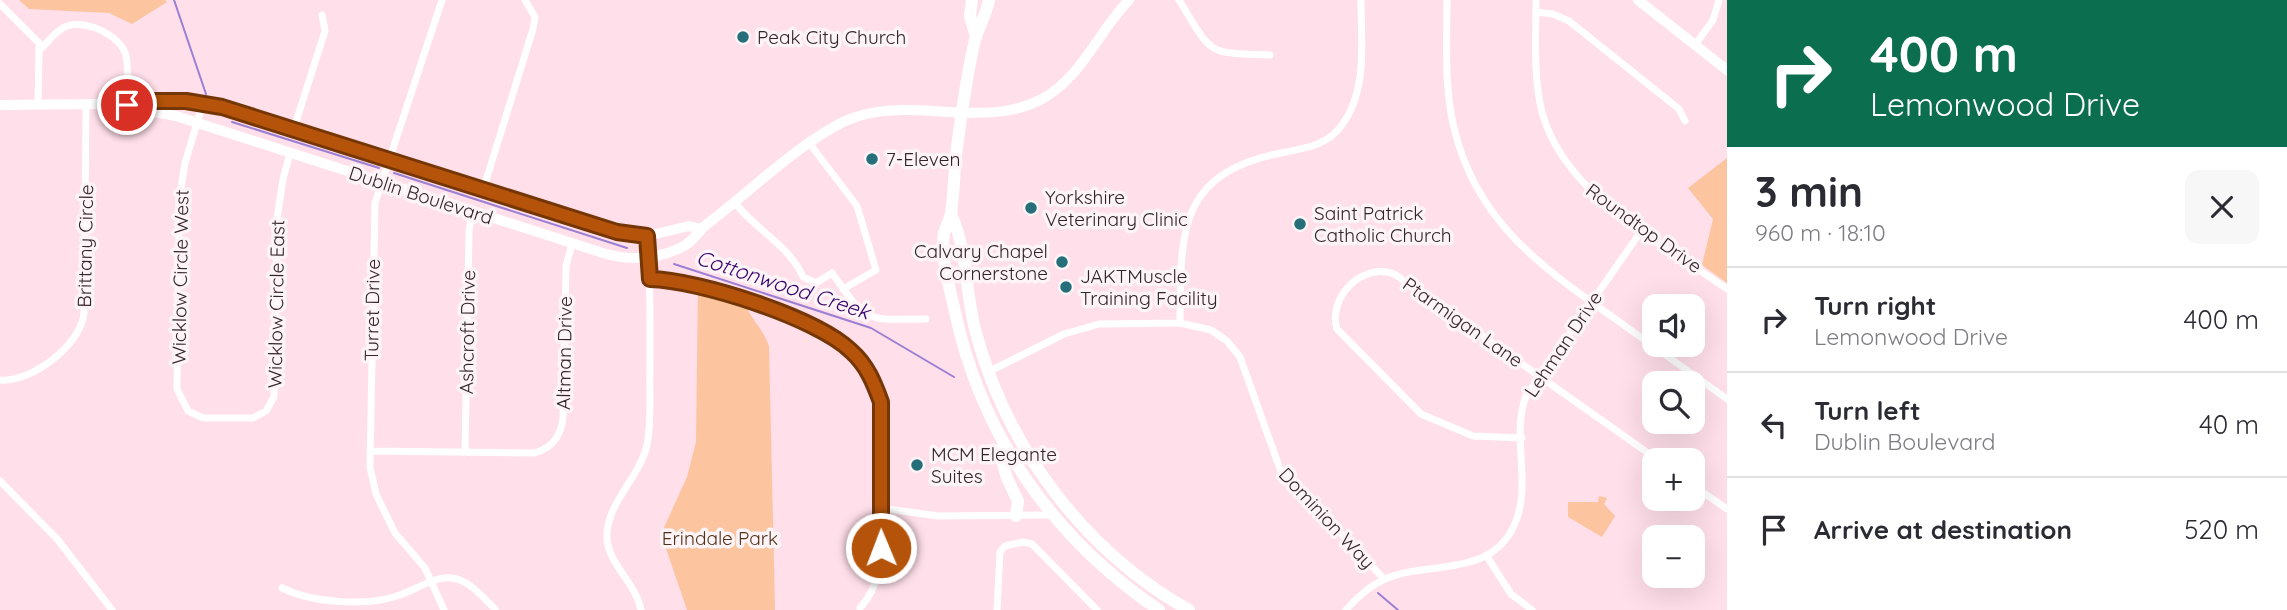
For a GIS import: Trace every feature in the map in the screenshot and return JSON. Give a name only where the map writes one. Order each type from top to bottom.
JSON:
[{"type":"highway","points":[[972,0],[970,16],[976,37]]},
{"type":"highway","points":[[989,0],[986,17],[976,37],[963,112],[951,214],[944,234],[950,289],[961,341],[1007,478],[1017,495],[1019,507],[1016,516]]},
{"type":"highway","points":[[951,214],[961,236],[969,303],[988,372],[1024,447],[1070,511],[1123,565],[1189,610]]},
{"type":"highway","points":[[984,407],[1007,453],[1051,515],[1099,566],[1159,610]]},
{"type":"highway","points":[[1051,515],[1070,511]]},
{"type":"main road","name":"Dublin Boulevard","points":[[132,105],[197,123],[572,244],[617,257],[649,258],[693,242],[701,229],[810,144],[832,128],[864,115],[888,111],[1003,111],[1044,98],[1075,71],[1129,0]]},
{"type":"main road","points":[[1638,0],[1727,70]]},
{"type":"main road","name":"Dublin Boulevard","points":[[0,105],[132,105],[144,101],[203,103],[294,128],[617,232],[647,236],[689,226],[701,229]]},
{"type":"street","name":"Turret Drive","points":[[442,0],[381,182],[373,226],[370,452],[373,484],[381,504],[400,541],[425,568],[444,610]]},
{"type":"street","points":[[483,190],[533,29],[535,16],[525,0]]},
{"type":"street","points":[[1179,0],[1211,53],[1270,55]]},
{"type":"street","points":[[1180,323],[1182,242],[1196,202],[1215,180],[1238,164],[1312,147],[1341,127],[1359,85],[1361,0]]},
{"type":"street","points":[[1447,0],[1448,97],[1456,135],[1471,176],[1490,210],[1512,238],[1540,265],[1727,399]]},
{"type":"street","name":"Roundtop Drive","points":[[1536,0],[1538,87],[1551,137],[1581,182],[1642,230],[1727,289]]},
{"type":"street","points":[[1695,45],[1713,20],[1718,0]]},
{"type":"street","points":[[0,4],[39,43],[38,105]]},
{"type":"street","points":[[1536,12],[1556,15],[1569,21],[1679,109],[1685,121]]},
{"type":"street","points":[[294,128],[325,31],[322,15]]},
{"type":"street","points":[[1350,16],[1361,16]]},
{"type":"street","points":[[39,51],[67,26],[91,26],[105,33],[122,47],[126,55],[132,105]]},
{"type":"street","name":"Wicklow Circle West","points":[[203,103],[185,163],[179,201],[177,389],[182,405],[194,416],[225,419]]},
{"type":"street","name":"Brittany Circle","points":[[0,380],[22,377],[67,349],[81,329],[84,313],[86,105]]},
{"type":"street","points":[[810,144],[857,205],[876,270],[844,289]]},
{"type":"street","name":"Wicklow Circle East","points":[[225,419],[260,415],[274,397],[277,219],[290,153]]},
{"type":"street","points":[[735,203],[747,219],[785,249],[796,261],[803,277],[817,282],[832,273],[858,310],[865,314],[884,319],[926,319]]},
{"type":"street","name":"Ashcroft Drive","points":[[465,453],[469,231],[472,211]]},
{"type":"street","name":"Lehman Drive","points":[[1346,610],[1384,579],[1460,565],[1486,555],[1505,539],[1518,516],[1522,500],[1525,401],[1539,376],[1642,230]]},
{"type":"street","points":[[641,610],[636,592],[611,552],[606,535],[610,518],[639,468],[648,438],[650,279],[647,236]]},
{"type":"street","name":"Altman Drive","points":[[370,452],[534,453],[550,445],[560,432],[563,418],[566,266],[572,244]]},
{"type":"street","name":"Ptarmigan Lane","points":[[1522,438],[1473,436],[1414,410],[1341,336],[1335,321],[1337,304],[1362,276],[1370,271],[1388,271],[1642,449]]},
{"type":"street","points":[[650,279],[679,281],[744,300],[829,334],[851,351],[868,371],[881,402],[881,508],[878,578],[868,599],[860,608]]},
{"type":"street","name":"Dominion Way","points":[[988,372],[1064,334],[1087,326],[1112,323],[1180,323],[1211,330],[1234,348],[1244,367],[1270,450],[1280,469],[1384,579]]},
{"type":"street","points":[[0,481],[58,540],[113,610]]},
{"type":"street","points":[[1705,494],[1727,509]]},
{"type":"street","points":[[881,508],[938,516],[1051,515]]},
{"type":"street","points":[[997,610],[1000,552],[1004,546],[1023,542],[1040,549],[1097,610]]},
{"type":"street","points":[[1486,555],[1511,594],[1532,610]]},
{"type":"street","points":[[282,588],[296,595],[317,598],[369,600],[398,596],[449,577],[461,580],[495,609]]},
{"type":"green space","points":[[19,0],[167,2],[132,24],[109,13],[29,9]]},
{"type":"green space","points":[[1727,158],[1727,283],[1702,265],[1713,219],[1688,188]]},
{"type":"green space","name":"Erindale Park","points":[[698,286],[744,300],[769,346],[775,610],[687,610],[661,534],[687,477],[696,442]]},
{"type":"green space","points":[[1599,496],[1607,498],[1604,504],[1615,516],[1602,537],[1568,517],[1568,502],[1598,502]]},
{"type":"waterway","name":"Cottonwood Creek","points":[[174,0],[206,94]]},
{"type":"waterway","name":"Cottonwood Creek","points":[[232,122],[379,168]]},
{"type":"waterway","name":"Cottonwood Creek","points":[[394,173],[627,248]]},
{"type":"waterway","name":"Cottonwood Creek","points":[[674,264],[871,328],[954,377]]},
{"type":"waterway","name":"Cottonwood Creek","points":[[1378,593],[1398,610]]},
{"type":"place","name":"Peak City Church","points":[[743,37]]},
{"type":"place","name":"7-Eleven","points":[[872,159]]},
{"type":"place","name":"Yorkshire Veterinary Clinic","points":[[1031,208]]},
{"type":"place","name":"Saint Patrick Catholic Church","points":[[1300,224]]},
{"type":"place","name":"Calvary Chapel Cornerstone","points":[[1062,262]]},
{"type":"place","name":"JAKTMuscle Training Facility","points":[[1066,287]]},
{"type":"place","name":"MCM Elegante Suites","points":[[917,465]]},
{"type":"route","points":[[127,105],[137,105],[144,101],[186,101],[222,107],[541,209],[617,232],[647,236],[650,279],[679,281],[744,300],[829,334],[860,360],[873,381],[881,402],[881,548]]}]
